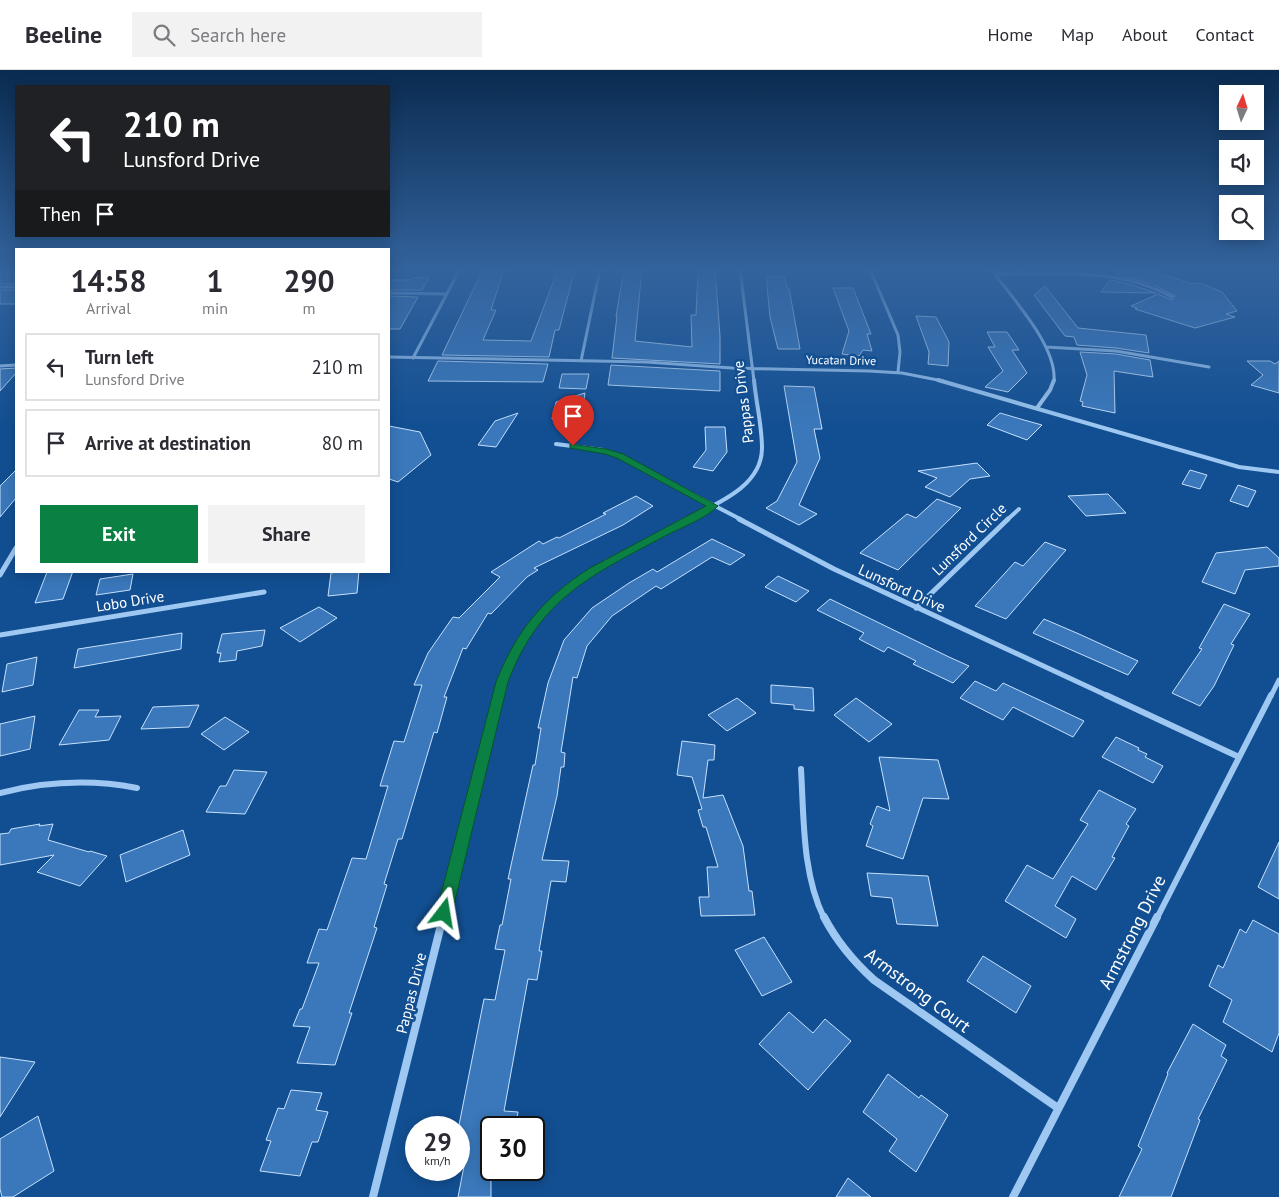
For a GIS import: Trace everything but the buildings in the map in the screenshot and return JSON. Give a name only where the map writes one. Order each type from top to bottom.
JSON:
[{"type":"street","points":[[413,358],[432,322]]},
{"type":"street","points":[[581,361],[589,322]]},
{"type":"street","name":"Pappas Drive","points":[[373,1197],[502,682],[512,655],[526,632],[544,610],[576,582],[594,570],[713,506],[745,485],[756,470],[762,449],[746,322]]},
{"type":"street","points":[[891,322],[899,340],[898,372]]},
{"type":"street","points":[[1028,322],[1046,347],[1053,362],[1054,380],[1051,390],[1037,408]]},
{"type":"street","points":[[1046,347],[1116,351],[1209,367]]},
{"type":"street","name":"Yucatan Drive","points":[[390,357],[581,361],[898,372],[936,378],[1239,468],[1279,472]]},
{"type":"street","points":[[0,366],[15,366]]},
{"type":"street","name":"Lunsford Drive","points":[[556,444],[603,450],[620,456],[812,559],[1239,757]]},
{"type":"street","name":"Lunsford Circle","points":[[916,608],[1019,509]]},
{"type":"street","points":[[0,575],[15,550]]},
{"type":"street","name":"Lobo Drive","points":[[0,636],[264,592]]},
{"type":"street","name":"Armstrong Drive","points":[[1013,1197],[1279,680]]},
{"type":"street","name":"Armstrong Court","points":[[800,769],[812,887],[823,918],[836,941],[853,961],[874,980],[1058,1108]]},
{"type":"street","points":[[0,793],[53,782],[86,780],[108,781],[137,788]]},
{"type":"route","points":[[444,913],[502,682],[512,655],[522,637],[544,610],[564,590],[594,570],[713,506],[620,456],[606,451],[573,446]]}]
